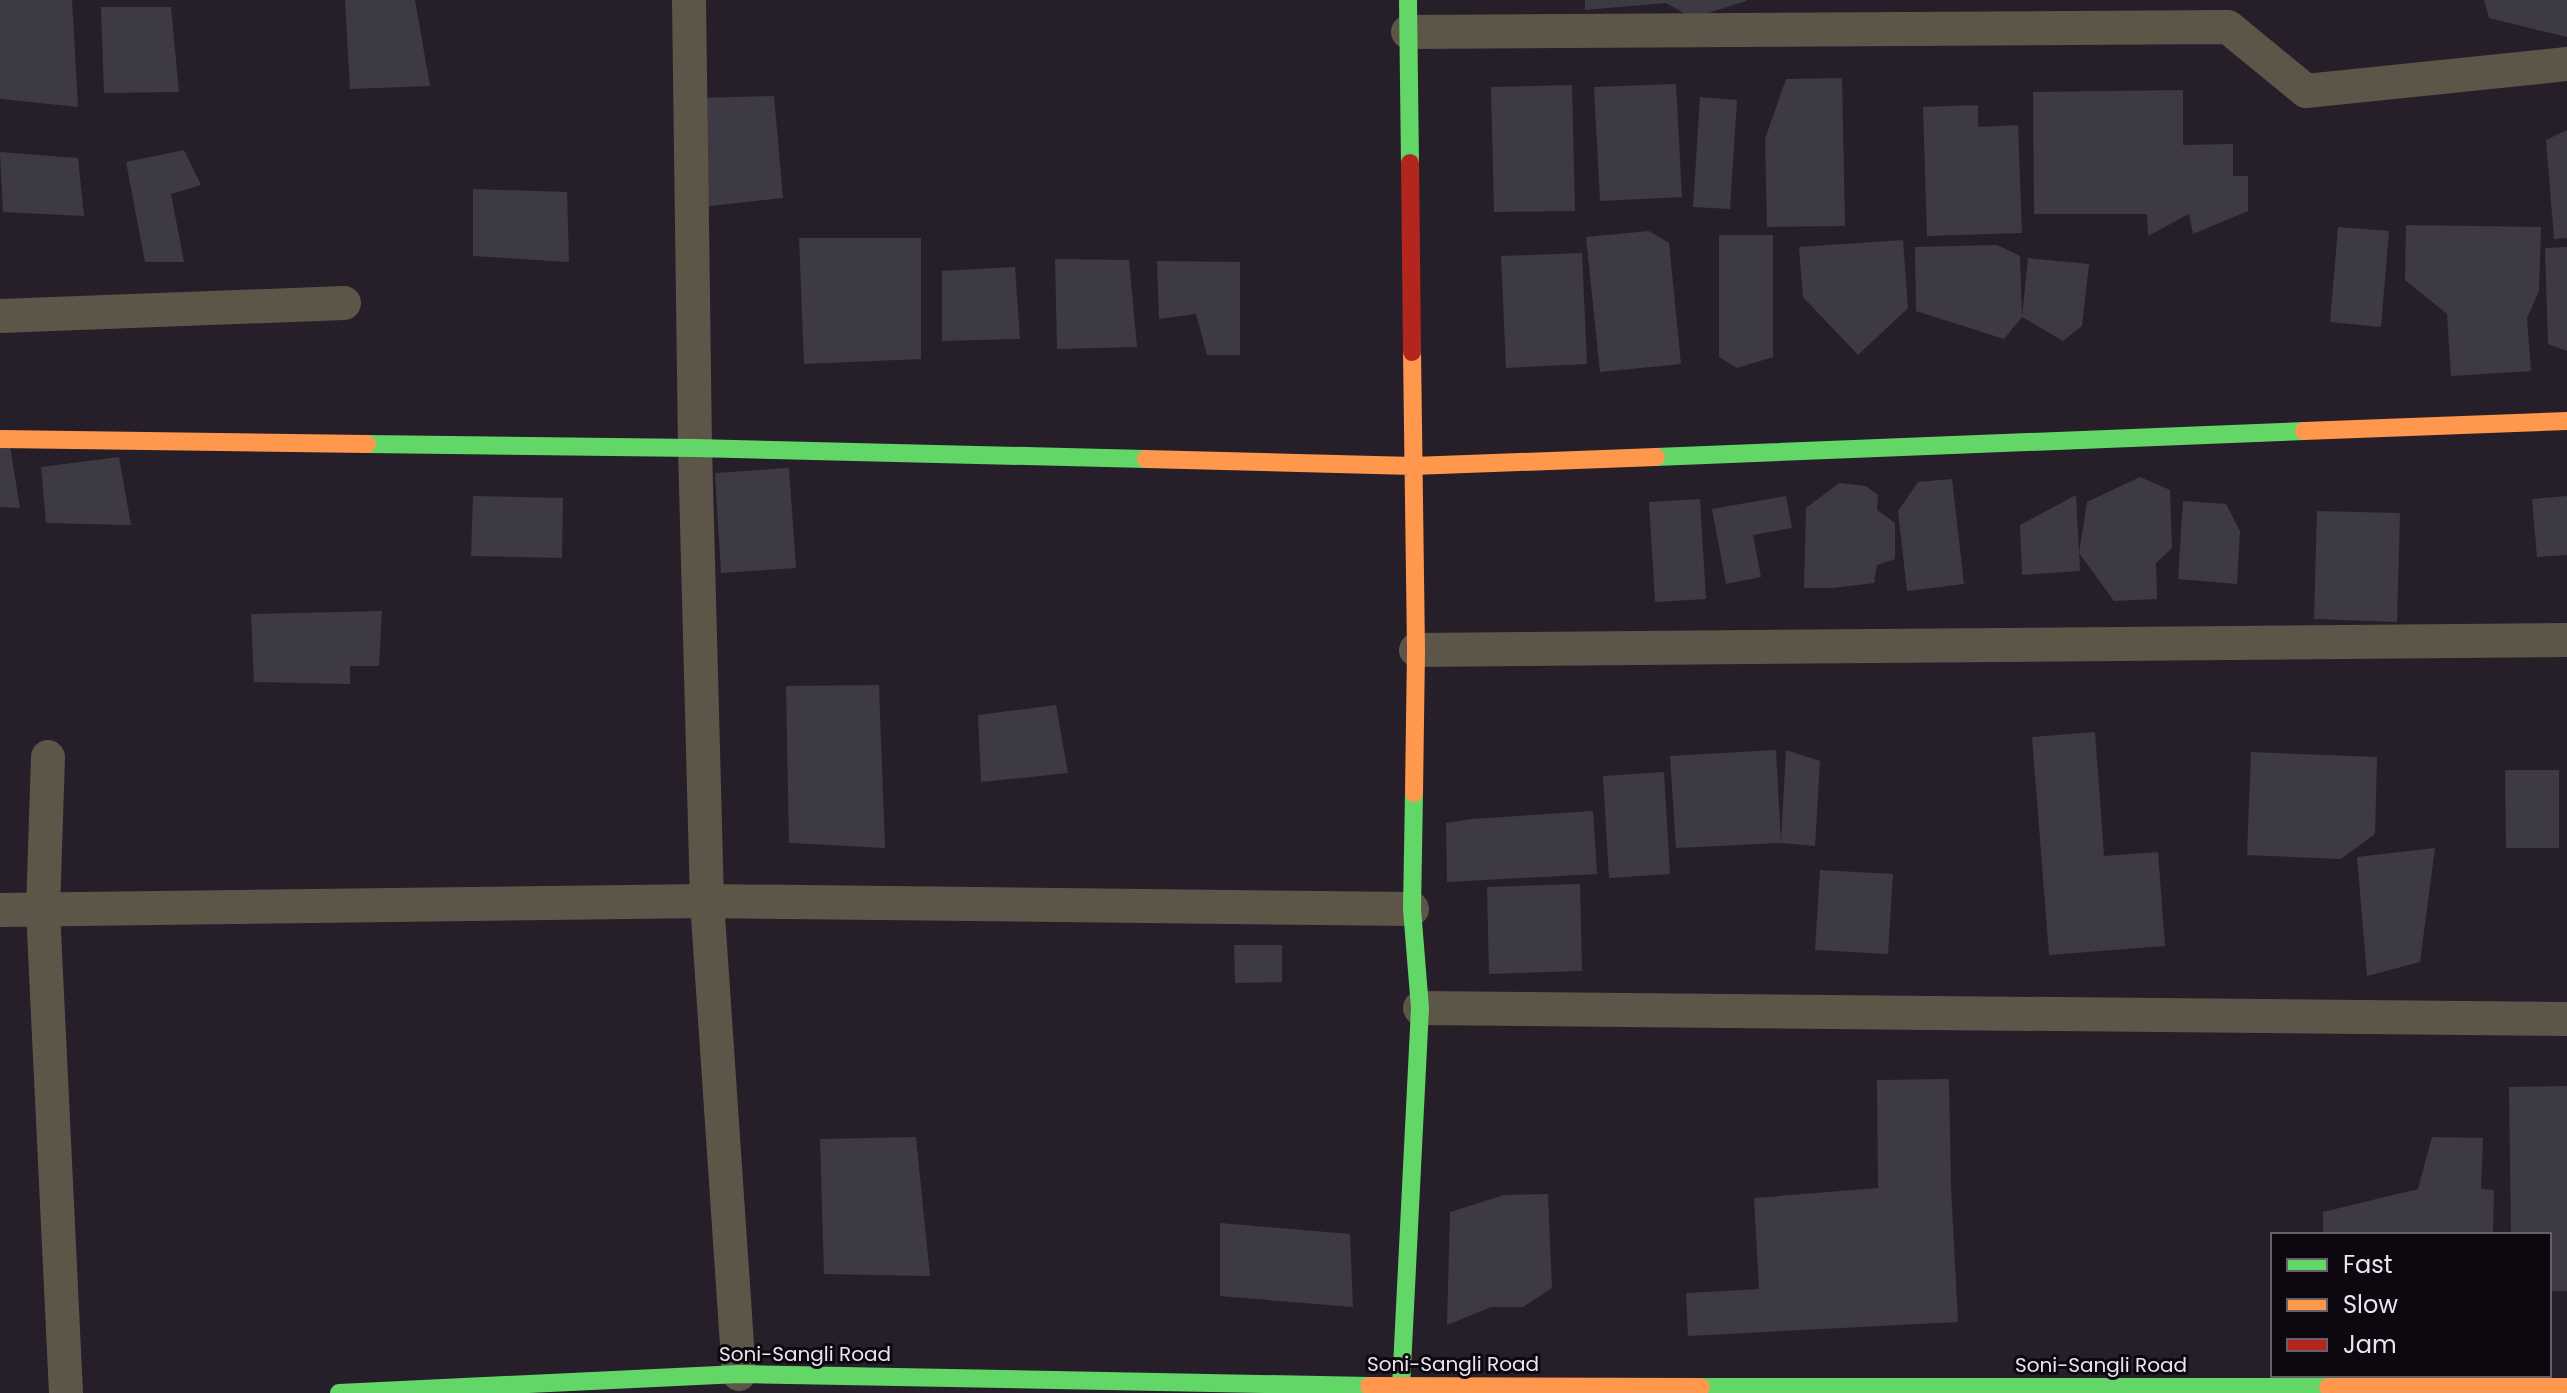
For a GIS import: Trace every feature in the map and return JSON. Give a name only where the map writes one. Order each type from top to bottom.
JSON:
[{"type":"street","points":[[689,0],[695,448],[707,901],[739,1374]]},
{"type":"street","points":[[1401,1390],[1420,1008],[1412,909],[1416,650],[1408,16],[2221,13],[2306,91],[2567,64]]},
{"type":"street","points":[[0,316],[344,303]]},
{"type":"street","points":[[0,439],[695,448],[1413,466],[2567,421]]},
{"type":"street","points":[[1416,650],[2567,640]]},
{"type":"street","points":[[48,757],[43,910],[66,1393]]},
{"type":"street","points":[[0,910],[707,901],[1412,909]]},
{"type":"street","points":[[1420,1008],[2567,1019]]},
{"type":"street","name":"Soni-Sangli Road","points":[[339,1393],[739,1374],[1401,1390],[2567,1387]]},
{"type":"building","points":[[0,0],[72,0],[78,107],[0,99]]},
{"type":"building","points":[[345,0],[415,0],[430,86],[350,89]]},
{"type":"building","points":[[1585,0],[1746,1],[1692,18],[1666,3],[1585,10]]},
{"type":"building","points":[[2484,0],[2567,0],[2567,37],[2489,18]]},
{"type":"building","points":[[101,7],[171,7],[179,92],[104,93]]},
{"type":"building","points":[[1842,78],[1845,226],[1767,227],[1765,139],[1786,79]]},
{"type":"building","points":[[1676,84],[1682,197],[1600,201],[1594,87]]},
{"type":"building","points":[[1572,85],[1575,211],[1494,212],[1491,87]]},
{"type":"building","points":[[2183,90],[2183,145],[2233,144],[2233,176],[2248,176],[2248,211],[2193,234],[2189,214],[2148,236],[2147,214],[2034,214],[2033,92]]},
{"type":"building","points":[[774,96],[783,198],[701,207],[692,98]]},
{"type":"building","points":[[1700,97],[1737,100],[1730,209],[1693,207]]},
{"type":"building","points":[[1978,105],[1978,127],[2018,125],[2022,233],[1927,236],[1923,107]]},
{"type":"building","points":[[2567,130],[2567,238],[2554,239],[2546,140]]},
{"type":"building","points":[[184,150],[201,185],[171,194],[184,262],[145,262],[126,162]]},
{"type":"building","points":[[0,152],[78,158],[84,216],[3,212]]},
{"type":"building","points":[[473,189],[567,192],[569,262],[473,256]]},
{"type":"building","points":[[2406,225],[2541,227],[2539,291],[2527,318],[2531,371],[2451,376],[2447,314],[2405,280]]},
{"type":"building","points":[[2338,227],[2389,231],[2381,327],[2330,322]]},
{"type":"building","points":[[1649,231],[1669,243],[1681,364],[1600,372],[1586,237]]},
{"type":"building","points":[[1719,235],[1773,235],[1773,357],[1737,368],[1719,357]]},
{"type":"building","points":[[799,238],[921,238],[921,359],[804,364]]},
{"type":"building","points":[[1903,240],[1908,308],[1858,355],[1803,297],[1799,247]]},
{"type":"building","points":[[1997,245],[2020,256],[2022,317],[2004,339],[1916,311],[1915,247]]},
{"type":"building","points":[[2567,247],[2567,351],[2548,344],[2545,248]]},
{"type":"building","points":[[1582,253],[1587,364],[1506,368],[1501,256]]},
{"type":"building","points":[[2028,258],[2089,264],[2082,326],[2063,341],[2022,317]]},
{"type":"building","points":[[1055,259],[1129,260],[1137,347],[1057,349]]},
{"type":"building","points":[[1157,261],[1240,262],[1240,355],[1207,355],[1196,314],[1159,319]]},
{"type":"building","points":[[1015,267],[1020,339],[942,341],[942,271]]},
{"type":"building","points":[[9,440],[20,508],[0,507],[0,441]]},
{"type":"building","points":[[119,457],[131,525],[46,523],[41,467]]},
{"type":"building","points":[[789,468],[796,568],[721,573],[715,473]]},
{"type":"building","points":[[2140,477],[2170,490],[2172,548],[2156,563],[2157,599],[2114,601],[2079,553],[2087,502]]},
{"type":"building","points":[[1952,479],[1964,584],[1907,591],[1898,511],[1918,482]]},
{"type":"building","points":[[1839,483],[1866,486],[1878,495],[1877,510],[1895,523],[1895,559],[1877,565],[1874,583],[1804,588],[1806,508]]},
{"type":"building","points":[[2076,495],[2080,571],[2022,575],[2020,525]]},
{"type":"building","points":[[473,496],[563,498],[562,558],[471,556]]},
{"type":"building","points":[[1786,496],[1792,528],[1753,535],[1761,577],[1726,584],[1712,509]]},
{"type":"building","points":[[2567,496],[2567,555],[2537,557],[2532,499]]},
{"type":"building","points":[[1700,499],[1706,599],[1655,602],[1649,502]]},
{"type":"building","points":[[2183,501],[2226,504],[2240,531],[2237,584],[2178,579]]},
{"type":"building","points":[[2317,511],[2400,513],[2397,622],[2314,619]]},
{"type":"building","points":[[382,611],[379,666],[350,666],[350,684],[254,682],[251,614]]},
{"type":"building","points":[[879,685],[885,848],[789,843],[786,686]]},
{"type":"building","points":[[1056,705],[1068,773],[981,782],[978,715]]},
{"type":"building","points":[[2095,732],[2104,856],[2158,852],[2165,946],[2049,955],[2032,737]]},
{"type":"building","points":[[1776,750],[1781,843],[1676,848],[1670,756]]},
{"type":"building","points":[[1786,750],[1820,761],[1815,846],[1781,843]]},
{"type":"building","points":[[2251,752],[2377,757],[2375,834],[2341,859],[2247,855]]},
{"type":"building","points":[[2505,770],[2559,770],[2559,848],[2506,848]]},
{"type":"building","points":[[1664,772],[1670,874],[1609,878],[1603,776]]},
{"type":"building","points":[[1593,811],[1597,874],[1447,882],[1446,823]]},
{"type":"building","points":[[2435,848],[2420,962],[2367,976],[2357,857]]},
{"type":"building","points":[[1820,870],[1893,874],[1888,954],[1815,950]]},
{"type":"building","points":[[1580,884],[1582,971],[1489,974],[1487,887]]},
{"type":"building","points":[[1234,945],[1282,945],[1282,982],[1235,983]]},
{"type":"building","points":[[1949,1079],[1958,1322],[1688,1336],[1686,1293],[1759,1289],[1754,1198],[1878,1188],[1877,1080]]},
{"type":"building","points":[[2567,1086],[2567,1291],[2551,1291],[2551,1233],[2511,1233],[2509,1087]]},
{"type":"building","points":[[916,1137],[930,1276],[824,1274],[820,1139]]},
{"type":"building","points":[[2432,1137],[2483,1138],[2481,1189],[2494,1190],[2493,1233],[2323,1233],[2323,1212],[2418,1189]]},
{"type":"building","points":[[1548,1194],[1552,1288],[1523,1307],[1491,1307],[1447,1325],[1450,1212],[1504,1195]]},
{"type":"building","points":[[1220,1223],[1350,1234],[1353,1307],[1220,1296]]},
{"type":"traffic: fast","points":[[1408,0],[1410,163]]},
{"type":"traffic: fast","points":[[1656,457],[2304,431]]},
{"type":"traffic: fast","points":[[367,444],[1146,459]]},
{"type":"traffic: fast","points":[[1401,1387],[1420,1008],[1412,909],[1414,793]]},
{"type":"traffic: fast","points":[[339,1393],[739,1374],[1369,1386]]},
{"type":"traffic: fast","points":[[1701,1387],[2328,1387]]},
{"type":"traffic: slow","points":[[1412,352],[1416,650],[1414,793]]},
{"type":"traffic: slow","points":[[2304,431],[2567,421]]},
{"type":"traffic: slow","points":[[0,439],[367,444]]},
{"type":"traffic: slow","points":[[1146,459],[1413,466],[1656,457]]},
{"type":"traffic: slow","points":[[1369,1386],[1701,1387]]},
{"type":"traffic: slow","points":[[2328,1387],[2567,1387]]},
{"type":"traffic: jam","points":[[1410,163],[1412,352]]}]
